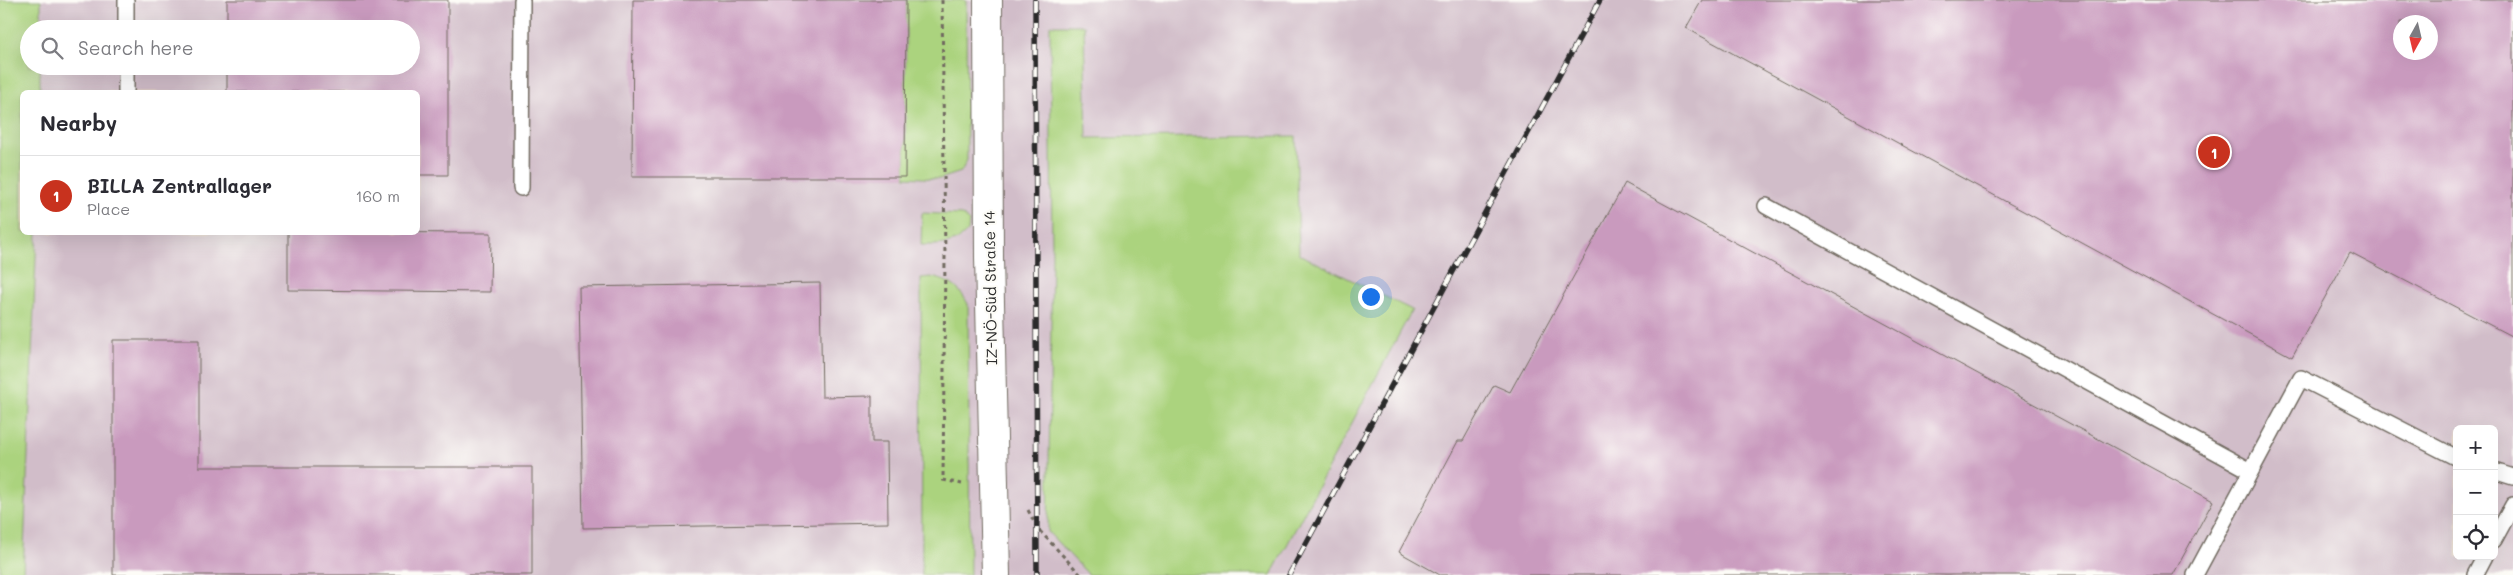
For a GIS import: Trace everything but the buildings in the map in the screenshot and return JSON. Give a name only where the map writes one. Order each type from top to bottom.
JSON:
[{"type":"street","name":"IZ-NÖ-Süd Straße 14","points":[[988,0],[993,489],[998,574]]},
{"type":"lane","points":[[126,0],[126,20]]},
{"type":"lane","points":[[522,0],[522,188]]},
{"type":"lane","points":[[126,75],[126,90]]},
{"type":"lane","points":[[1766,206],[2251,471]]},
{"type":"lane","points":[[2195,575],[2302,378],[2453,456]]},
{"type":"lane","points":[[2498,471],[2513,477]]},
{"type":"lane","points":[[2498,533],[2513,505]]},
{"type":"lane","points":[[2475,575],[2483,560]]},
{"type":"path","points":[[942,0],[945,257],[943,480],[1021,495],[1037,528],[1081,575]]},
{"type":"shaded area","points":[[41,0],[2513,0],[2513,575],[23,575],[37,235],[420,235],[420,90],[40,90],[40,75],[420,75],[420,20],[41,20]]},
{"type":"green space","points":[[0,0],[41,0],[41,20],[20,20],[20,75],[40,75],[40,90],[20,90],[20,235],[37,235],[23,575],[0,575]]},
{"type":"green space","points":[[906,0],[966,0],[967,160],[961,172],[940,179],[905,177]]},
{"type":"green space","points":[[1050,25],[1084,25],[1087,138],[1296,136],[1299,254],[1412,310],[1271,575],[1089,575],[1048,532],[1052,254]]},
{"type":"green space","points":[[922,213],[962,215],[969,221],[968,231],[958,240],[952,242],[941,245],[921,245]]},
{"type":"green space","points":[[931,277],[953,286],[961,293],[968,304],[970,575],[922,575],[921,278]]},
{"type":"railway","points":[[1035,0],[1037,575]]},
{"type":"railway","points":[[1289,575],[1600,0]]},
{"type":"place","name":"BILLA Zentrallager","points":[[2214,152]]}]
